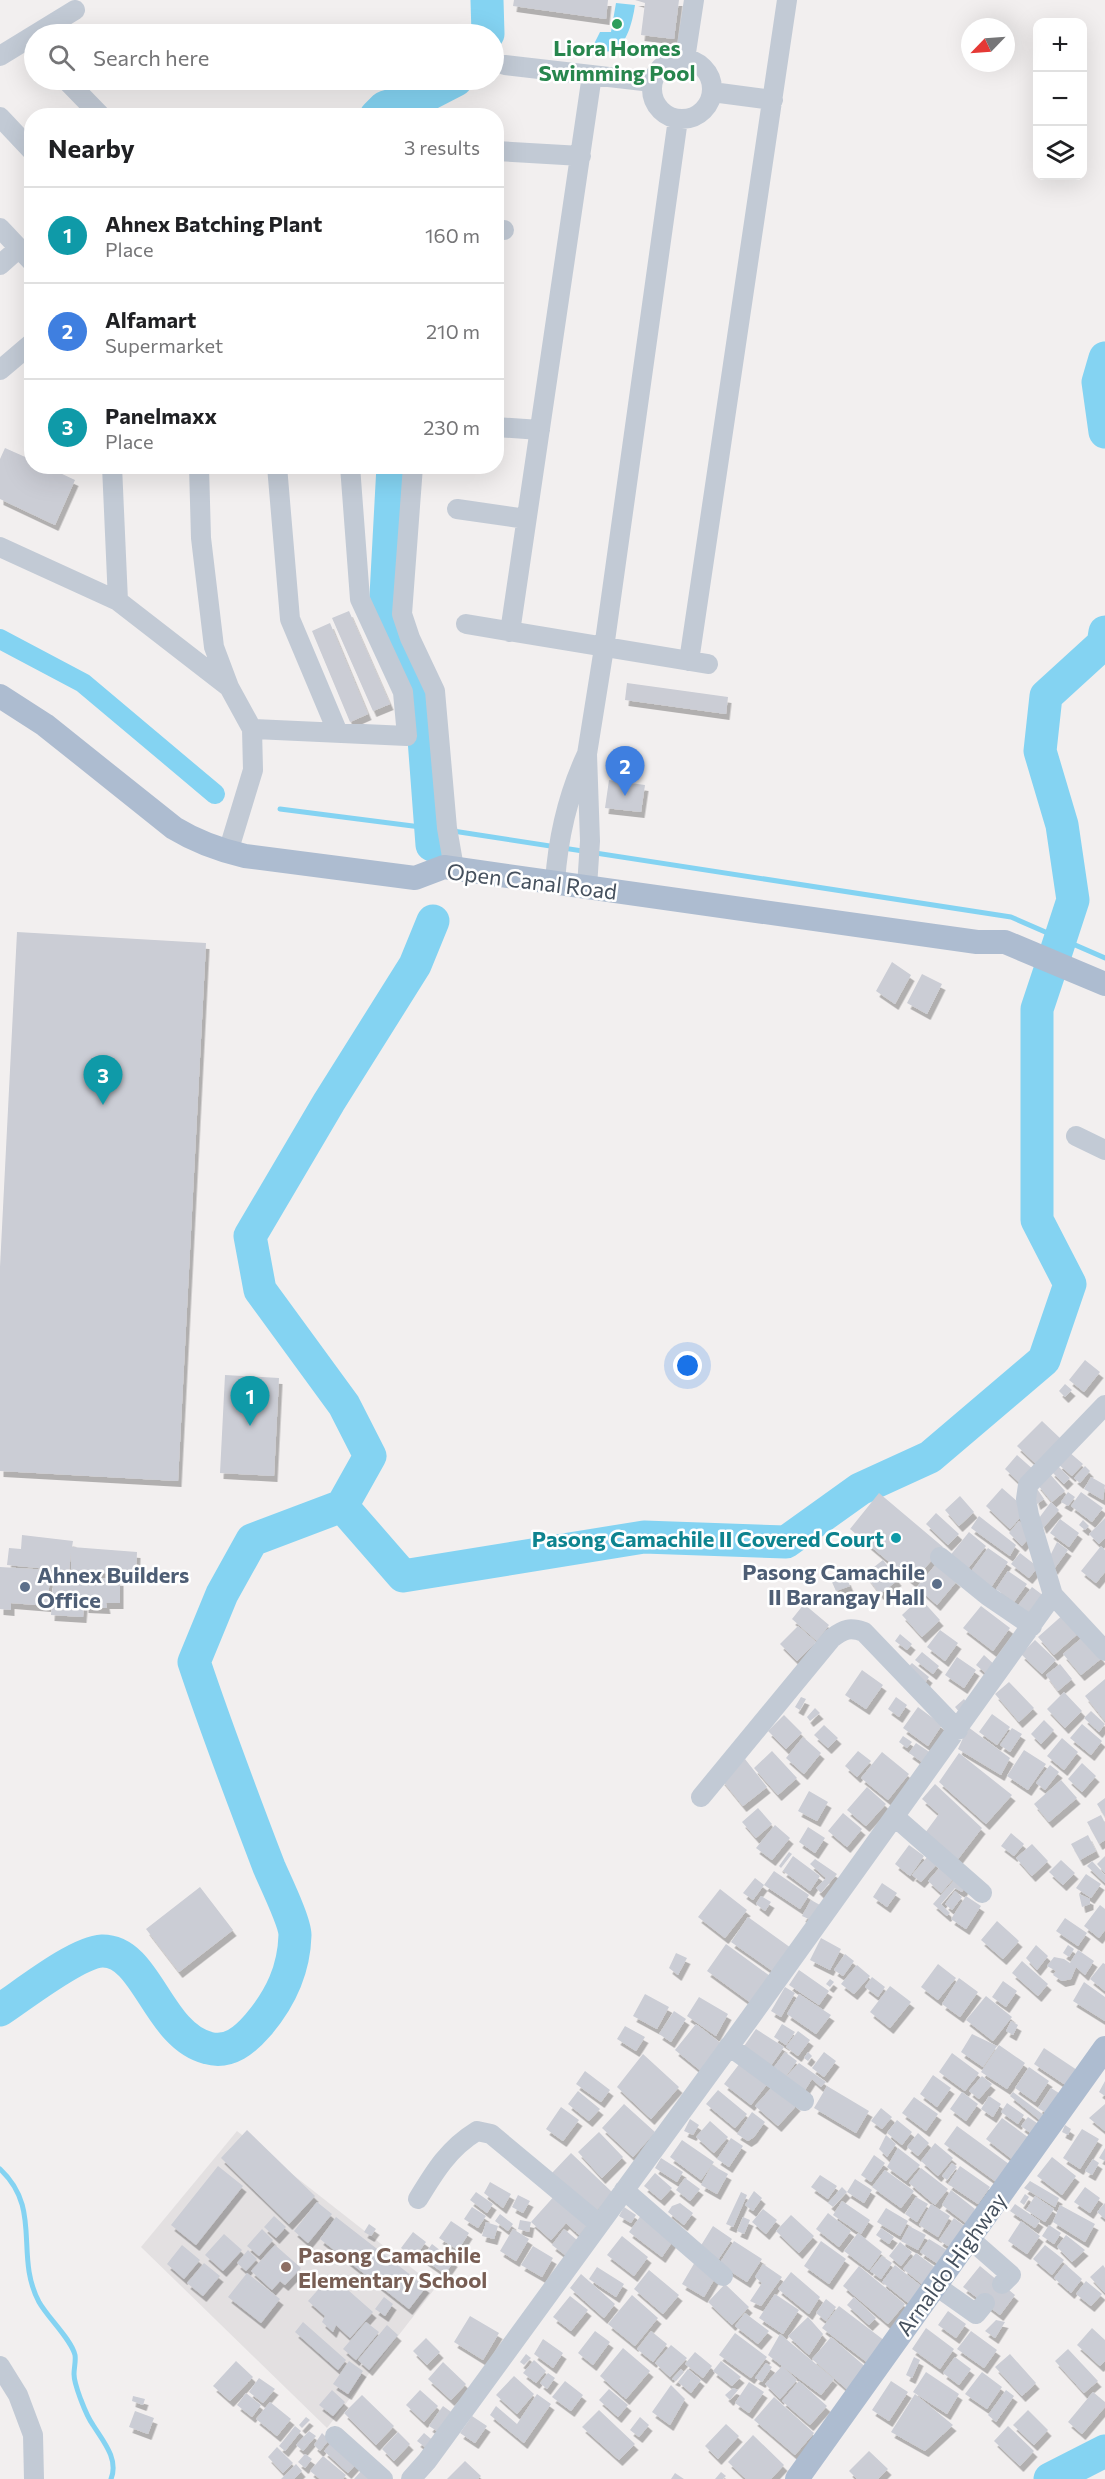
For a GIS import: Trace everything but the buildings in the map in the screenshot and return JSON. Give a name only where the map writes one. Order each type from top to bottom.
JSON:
[{"type":"main road","name":"Open Canal Road","points":[[0,696],[45,725],[174,828],[193,839],[228,852],[415,878],[444,867],[454,868],[977,942],[1005,942],[1105,984]]},
{"type":"main road","name":"Arnaldo Highway","points":[[797,2479],[1105,2048]]},
{"type":"street","points":[[685,59],[694,0]]},
{"type":"street","points":[[466,624],[699,662],[787,0]]},
{"type":"street","points":[[56,24],[75,10]]},
{"type":"street","points":[[0,56],[24,46]]},
{"type":"street","points":[[676,59],[685,59],[702,67],[708,74],[712,92],[704,110],[688,119],[678,119],[668,116],[654,102],[652,82],[661,67],[676,59]]},
{"type":"street","points":[[506,65],[652,82]]},
{"type":"street","points":[[510,632],[592,75]]},
{"type":"street","points":[[76,90],[93,108]]},
{"type":"street","points":[[712,92],[773,100]]},
{"type":"street","points":[[0,117],[24,142]]},
{"type":"street","points":[[587,887],[590,841],[588,754],[678,119]]},
{"type":"street","points":[[504,151],[581,156]]},
{"type":"street","points":[[0,228],[24,255]]},
{"type":"street","points":[[0,264],[24,256]]},
{"type":"street","points":[[0,370],[24,350]]},
{"type":"street","points":[[504,428],[540,430]]},
{"type":"street","points":[[111,474],[118,601]]},
{"type":"street","points":[[199,474],[201,538],[214,647],[229,687],[252,729],[253,770],[228,852]]},
{"type":"street","points":[[278,474],[290,619],[338,733]]},
{"type":"street","points":[[252,729],[406,736],[403,692],[360,599],[352,474]]},
{"type":"street","points":[[412,474],[402,614],[410,638],[435,691],[448,834],[454,868]]},
{"type":"street","points":[[457,509],[526,519]]},
{"type":"street","points":[[0,547],[118,601],[229,687]]},
{"type":"street","points":[[555,882],[560,837],[567,807],[574,783],[588,754]]},
{"type":"street","points":[[567,807],[590,809]]},
{"type":"street","points":[[1076,1136],[1105,1150]]},
{"type":"street","points":[[1105,1405],[1028,1485],[1026,1499],[1053,1595],[1105,1651]]},
{"type":"street","points":[[940,1557],[988,1596],[1032,1626]]},
{"type":"street","points":[[418,2477],[1053,1595]]},
{"type":"street","points":[[701,1797],[832,1638],[842,1630],[851,1628],[864,1632],[958,1730]]},
{"type":"street","points":[[895,1817],[982,1893]]},
{"type":"street","points":[[729,2046],[804,2101]]},
{"type":"street","points":[[418,2199],[443,2159],[456,2145],[477,2131],[491,2134],[599,2224]]},
{"type":"street","points":[[624,2190],[723,2276]]},
{"type":"street","points":[[970,2239],[1011,2275],[1002,2284]]},
{"type":"street","points":[[935,2285],[976,2314],[985,2303]]},
{"type":"street","points":[[0,2366],[18,2395],[33,2435],[34,2479]]},
{"type":"street","points":[[335,2436],[383,2479]]},
{"type":"shaded area","name":"Pasong Camachile Elementary School","points":[[237,2131],[436,2287],[327,2428],[141,2247]]},
{"type":"water","points":[[616,3],[635,5],[631,23],[624,41],[618,47],[611,51],[603,51],[593,46],[600,32],[611,32]]},
{"type":"waterway","points":[[487,0],[488,24]]},
{"type":"waterway","points":[[384,108],[437,90]]},
{"type":"waterway","points":[[1105,358],[1098,382],[1105,432]]},
{"type":"waterway","points":[[393,474],[385,614],[421,699],[432,845]]},
{"type":"waterway","points":[[1056,952],[1073,900],[1062,825],[1040,751],[1046,696],[1103,644],[1105,632]]},
{"type":"waterway","points":[[0,639],[83,683],[215,794]]},
{"type":"waterway","points":[[280,809],[444,830]]},
{"type":"waterway","points":[[453,831],[1011,917],[1105,958]]},
{"type":"waterway","points":[[0,2010],[65,1966],[91,1953],[102,1951],[117,1954],[130,1964],[176,2027],[191,2040],[208,2048],[223,2049],[236,2044],[253,2031],[266,2015],[285,1983],[292,1960],[294,1929],[240,1790],[194,1662],[222,1594],[252,1540],[342,1506],[370,1456],[344,1405],[260,1290],[250,1236],[329,1102],[415,965],[433,921]]},
{"type":"waterway","points":[[342,1506],[403,1576],[644,1537],[786,1542],[860,1489],[930,1457],[1044,1360],[1070,1284],[1037,1220],[1037,1009],[1050,970]]},
{"type":"waterway","points":[[0,2169],[13,2184],[21,2200],[25,2216],[28,2267],[32,2284],[39,2302],[73,2349],[76,2387],[88,2416],[111,2457],[113,2464],[111,2479]]},
{"type":"waterway","points":[[1050,2479],[1105,2451]]},
{"type":"place","name":"Liora Homes Swimming Pool","points":[[617,24]]},
{"type":"place","name":"Alfamart","points":[[625,796]]},
{"type":"place","name":"Panelmaxx","points":[[103,1105]]},
{"type":"place","name":"Ahnex Batching Plant","points":[[250,1426]]},
{"type":"place","name":"Pasong Camachile II Covered Court","points":[[896,1538]]},
{"type":"place","name":"Pasong Camachile II Barangay Hall","points":[[937,1584]]},
{"type":"place","name":"Ahnex Builders Office","points":[[25,1587]]},
{"type":"place","name":"Pasong Camachile Elementary School","points":[[286,2267]]}]
